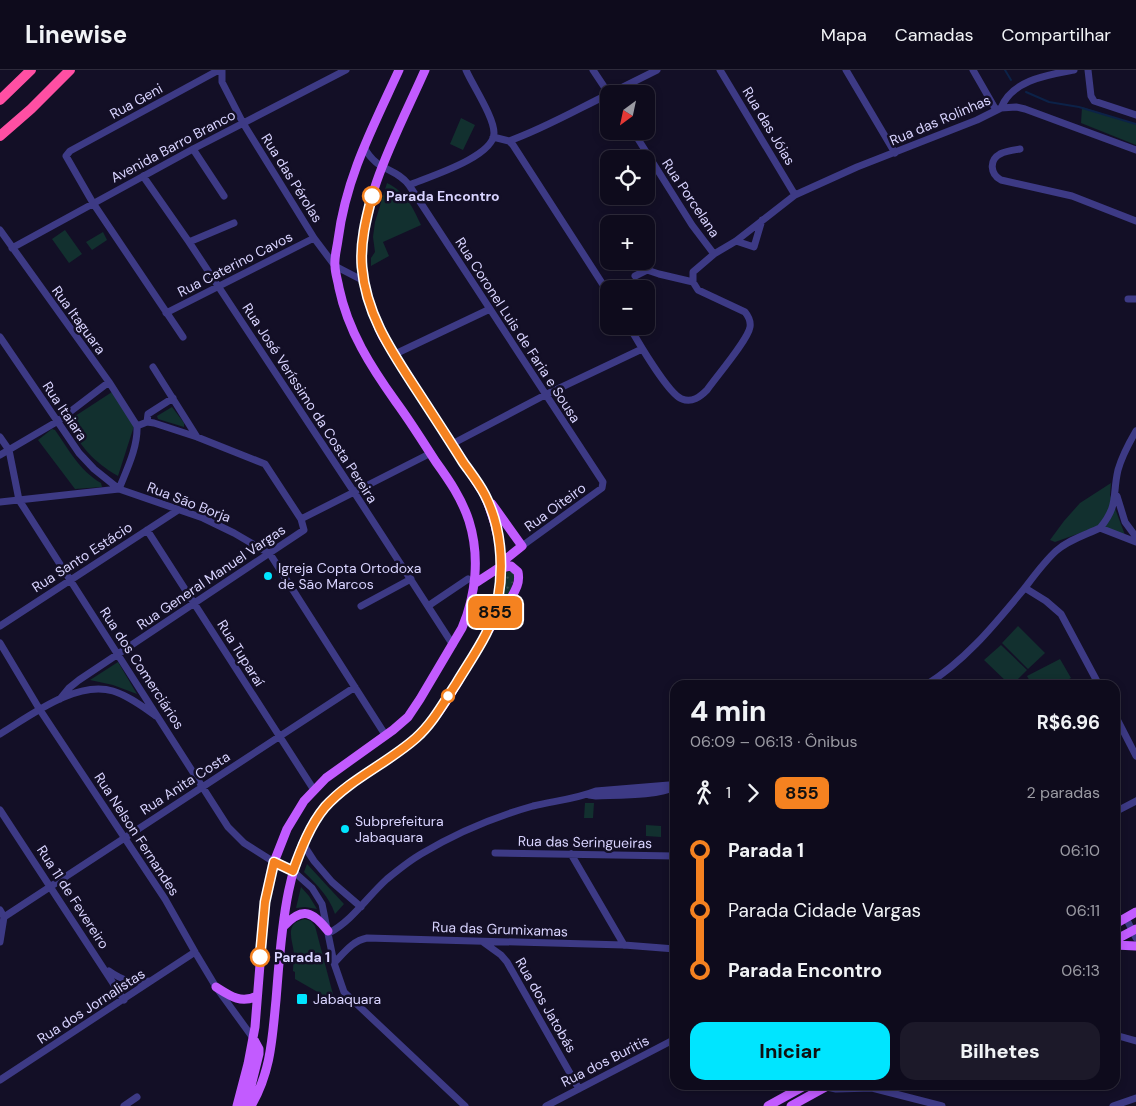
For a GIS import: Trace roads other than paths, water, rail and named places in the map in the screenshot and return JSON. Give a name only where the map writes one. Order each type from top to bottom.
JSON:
[{"type":"highway","points":[[0,100],[31,70]]},
{"type":"highway","points":[[0,136],[31,109],[70,70]]},
{"type":"main road","points":[[237,1106],[253,1038],[265,902],[274,862],[287,829],[295,814],[314,790],[336,769],[386,736],[411,712],[453,645],[466,618],[471,581],[476,567],[475,550],[469,520],[453,487],[377,375],[359,344],[342,302],[334,266],[340,226],[349,188],[364,147],[399,70]]},
{"type":"main road","points":[[425,70],[382,167],[370,206],[363,234],[364,280],[372,314],[393,355],[484,494],[522,546],[501,565],[471,581]]},
{"type":"main road","points":[[484,494],[496,527],[501,565],[498,601],[487,634]]},
{"type":"main road","points":[[251,1106],[264,1081],[272,1048],[287,902],[293,871],[303,844],[324,809],[337,795],[410,743],[436,716],[506,606],[518,581],[519,575],[516,568],[501,565]]},
{"type":"main road","points":[[1120,921],[1136,912]]},
{"type":"main road","points":[[284,926],[294,916],[308,913],[316,917],[328,932]]},
{"type":"main road","points":[[1120,938],[1135,933]]},
{"type":"main road","points":[[1120,945],[1136,946]]},
{"type":"main road","points":[[216,987],[237,999],[250,999],[256,996]]},
{"type":"main road","points":[[246,1106],[259,1054],[259,1049],[253,1038]]},
{"type":"main road","points":[[768,1106],[797,1090]]},
{"type":"main road","points":[[791,1106],[818,1090]]},
{"type":"street","name":"Rua das Pérolas","points":[[221,70],[222,82],[243,123],[314,238],[334,266],[364,280]]},
{"type":"street","name":"Rua Geni","points":[[92,203],[66,156],[70,152],[221,70]]},
{"type":"street","name":"Avenida Barro Branco","points":[[12,248],[193,149],[346,70]]},
{"type":"street","points":[[364,147],[371,159],[409,185],[470,159],[484,150],[493,138],[494,131],[466,70]]},
{"type":"street","points":[[593,70],[603,85]]},
{"type":"street","points":[[627,85],[657,70]]},
{"type":"street","name":"Rua das Jóias","points":[[720,70],[795,195]]},
{"type":"street","points":[[846,70],[895,153]]},
{"type":"street","points":[[973,70],[998,109],[1007,97],[1024,84],[1050,72],[1074,70]]},
{"type":"street","points":[[1088,70],[1090,96],[1094,101],[1136,115]]},
{"type":"street","points":[[493,138],[509,142],[600,98]]},
{"type":"street","name":"Rua das Rolinhas","points":[[693,282],[694,272],[714,254],[736,241],[795,195],[857,167],[977,120],[998,109],[1016,107],[1025,109],[1136,150]]},
{"type":"street","name":"Rua Porcelana","points":[[638,140],[714,254]]},
{"type":"street","points":[[509,142],[600,280]]},
{"type":"street","points":[[193,149],[224,196]]},
{"type":"street","points":[[1020,149],[1001,154],[997,157],[992,167],[993,173],[1001,180],[1072,196],[1136,221]]},
{"type":"street","name":"Rua José Veríssimo da Costa Pereira","points":[[143,176],[189,242],[453,645]]},
{"type":"street","name":"Rua Coronel Luis de Faria e Sousa","points":[[409,185],[603,482],[602,488]]},
{"type":"street","points":[[92,203],[184,337]]},
{"type":"street","points":[[736,241],[754,247],[762,220]]},
{"type":"street","points":[[189,242],[234,223]]},
{"type":"street","name":"Rua Itaguara","points":[[0,230],[109,382],[137,426]]},
{"type":"street","name":"Rua Caterino Cavos","points":[[166,313],[314,238]]},
{"type":"street","points":[[634,335],[642,349],[676,395],[684,400],[690,400],[700,397],[706,390],[746,338],[750,328],[750,322],[745,312],[698,290],[693,282],[647,270],[635,276]]},
{"type":"street","points":[[393,355],[490,309]]},
{"type":"street","name":"Rua Itaiara","points":[[0,337],[79,453],[119,489]]},
{"type":"street","points":[[452,444],[545,395],[642,349]]},
{"type":"street","points":[[153,367],[197,437]]},
{"type":"street","points":[[0,456],[58,421],[109,382]]},
{"type":"street","points":[[147,422],[148,414],[173,398]]},
{"type":"street","points":[[119,489],[135,448],[137,426],[147,422],[197,437],[265,464],[301,519],[430,453]]},
{"type":"street","points":[[933,680],[966,656],[984,638],[1056,550],[1072,540],[1100,528],[1111,514],[1119,469],[1136,431]]},
{"type":"street","points":[[0,437],[9,450]]},
{"type":"street","name":"Rua dos Comerciários","points":[[9,450],[19,500],[161,719],[228,827],[244,842],[274,862],[293,871],[318,896],[322,904],[334,963],[341,987],[347,996],[465,1106]]},
{"type":"street","name":"Rua Oiteiro","points":[[522,546],[602,488]]},
{"type":"street","name":"Rua São Borja","points":[[0,502],[119,489],[203,518],[270,554],[386,736]]},
{"type":"street","points":[[1116,491],[1125,522],[1136,537]]},
{"type":"street","name":"Rua Santo Estácio","points":[[0,626],[178,510]]},
{"type":"street","name":"Rua General Manuel Vargas","points":[[60,699],[69,688],[118,654],[304,530],[301,519]]},
{"type":"street","points":[[1100,528],[1136,542]]},
{"type":"street","name":"Rua Tuparaí","points":[[147,530],[314,790]]},
{"type":"street","points":[[361,606],[411,580]]},
{"type":"street","points":[[428,606],[471,581]]},
{"type":"street","points":[[1025,588],[1046,601],[1061,614],[1096,680]]},
{"type":"street","name":"Rua Nelson Fernandes","points":[[0,643],[40,710],[165,899],[216,987],[253,1038]]},
{"type":"street","name":"Rua Anita Costa","points":[[2,914],[51,886],[356,687]]},
{"type":"street","points":[[0,734],[60,699],[89,689],[112,690],[130,698],[161,719]]},
{"type":"street","points":[[1120,725],[1136,756]]},
{"type":"street","points":[[328,932],[343,924],[361,908],[386,880],[420,855],[504,814],[588,795],[596,796],[636,791]]},
{"type":"street","points":[[1120,809],[1136,801]]},
{"type":"street","name":"Rua 11 de Fevereiro","points":[[0,810],[106,969],[124,1000]]},
{"type":"street","points":[[303,844],[314,861],[332,882],[361,908]]},
{"type":"street","name":"Rua das Seringueiras","points":[[495,853],[670,856]]},
{"type":"street","points":[[571,854],[624,945]]},
{"type":"street","points":[[298,858],[314,861]]},
{"type":"street","points":[[0,942],[2,914]]},
{"type":"street","points":[[1126,918],[1135,933]]},
{"type":"street","name":"Rua das Grumixamas","points":[[334,963],[350,946],[367,938],[624,945],[670,949]]},
{"type":"street","name":"Rua dos Jatobás","points":[[482,941],[507,962],[579,1089]]},
{"type":"street","name":"Rua dos Jornalistas","points":[[0,1080],[195,952]]},
{"type":"street","points":[[106,969],[121,979],[130,982],[153,981]]},
{"type":"street","points":[[1120,1036],[1136,1041]]},
{"type":"street","name":"Rua dos Buritis","points":[[546,1106],[670,1042]]},
{"type":"street","points":[[883,1090],[942,1106]]},
{"type":"street","points":[[891,1090],[896,1094]]},
{"type":"street","points":[[124,1106],[137,1097]]},
{"type":"street","points":[[1113,1106],[1136,1098]]},
{"type":"waterway","points":[[1005,70],[1011,80]]},
{"type":"waterway","points":[[1026,92],[1049,102],[1079,107],[1136,124]]},
{"type":"place","name":"Parada Encontro","points":[[372,196]]},
{"type":"place","name":"Igreja Copta Ortodoxa de São Marcos","points":[[268,576]]},
{"type":"place","name":"Subprefeitura Jabaquara","points":[[345,829]]},
{"type":"place","name":"Parada 1","points":[[260,957]]},
{"type":"place","name":"Jabaquara","points":[[302,999]]}]
